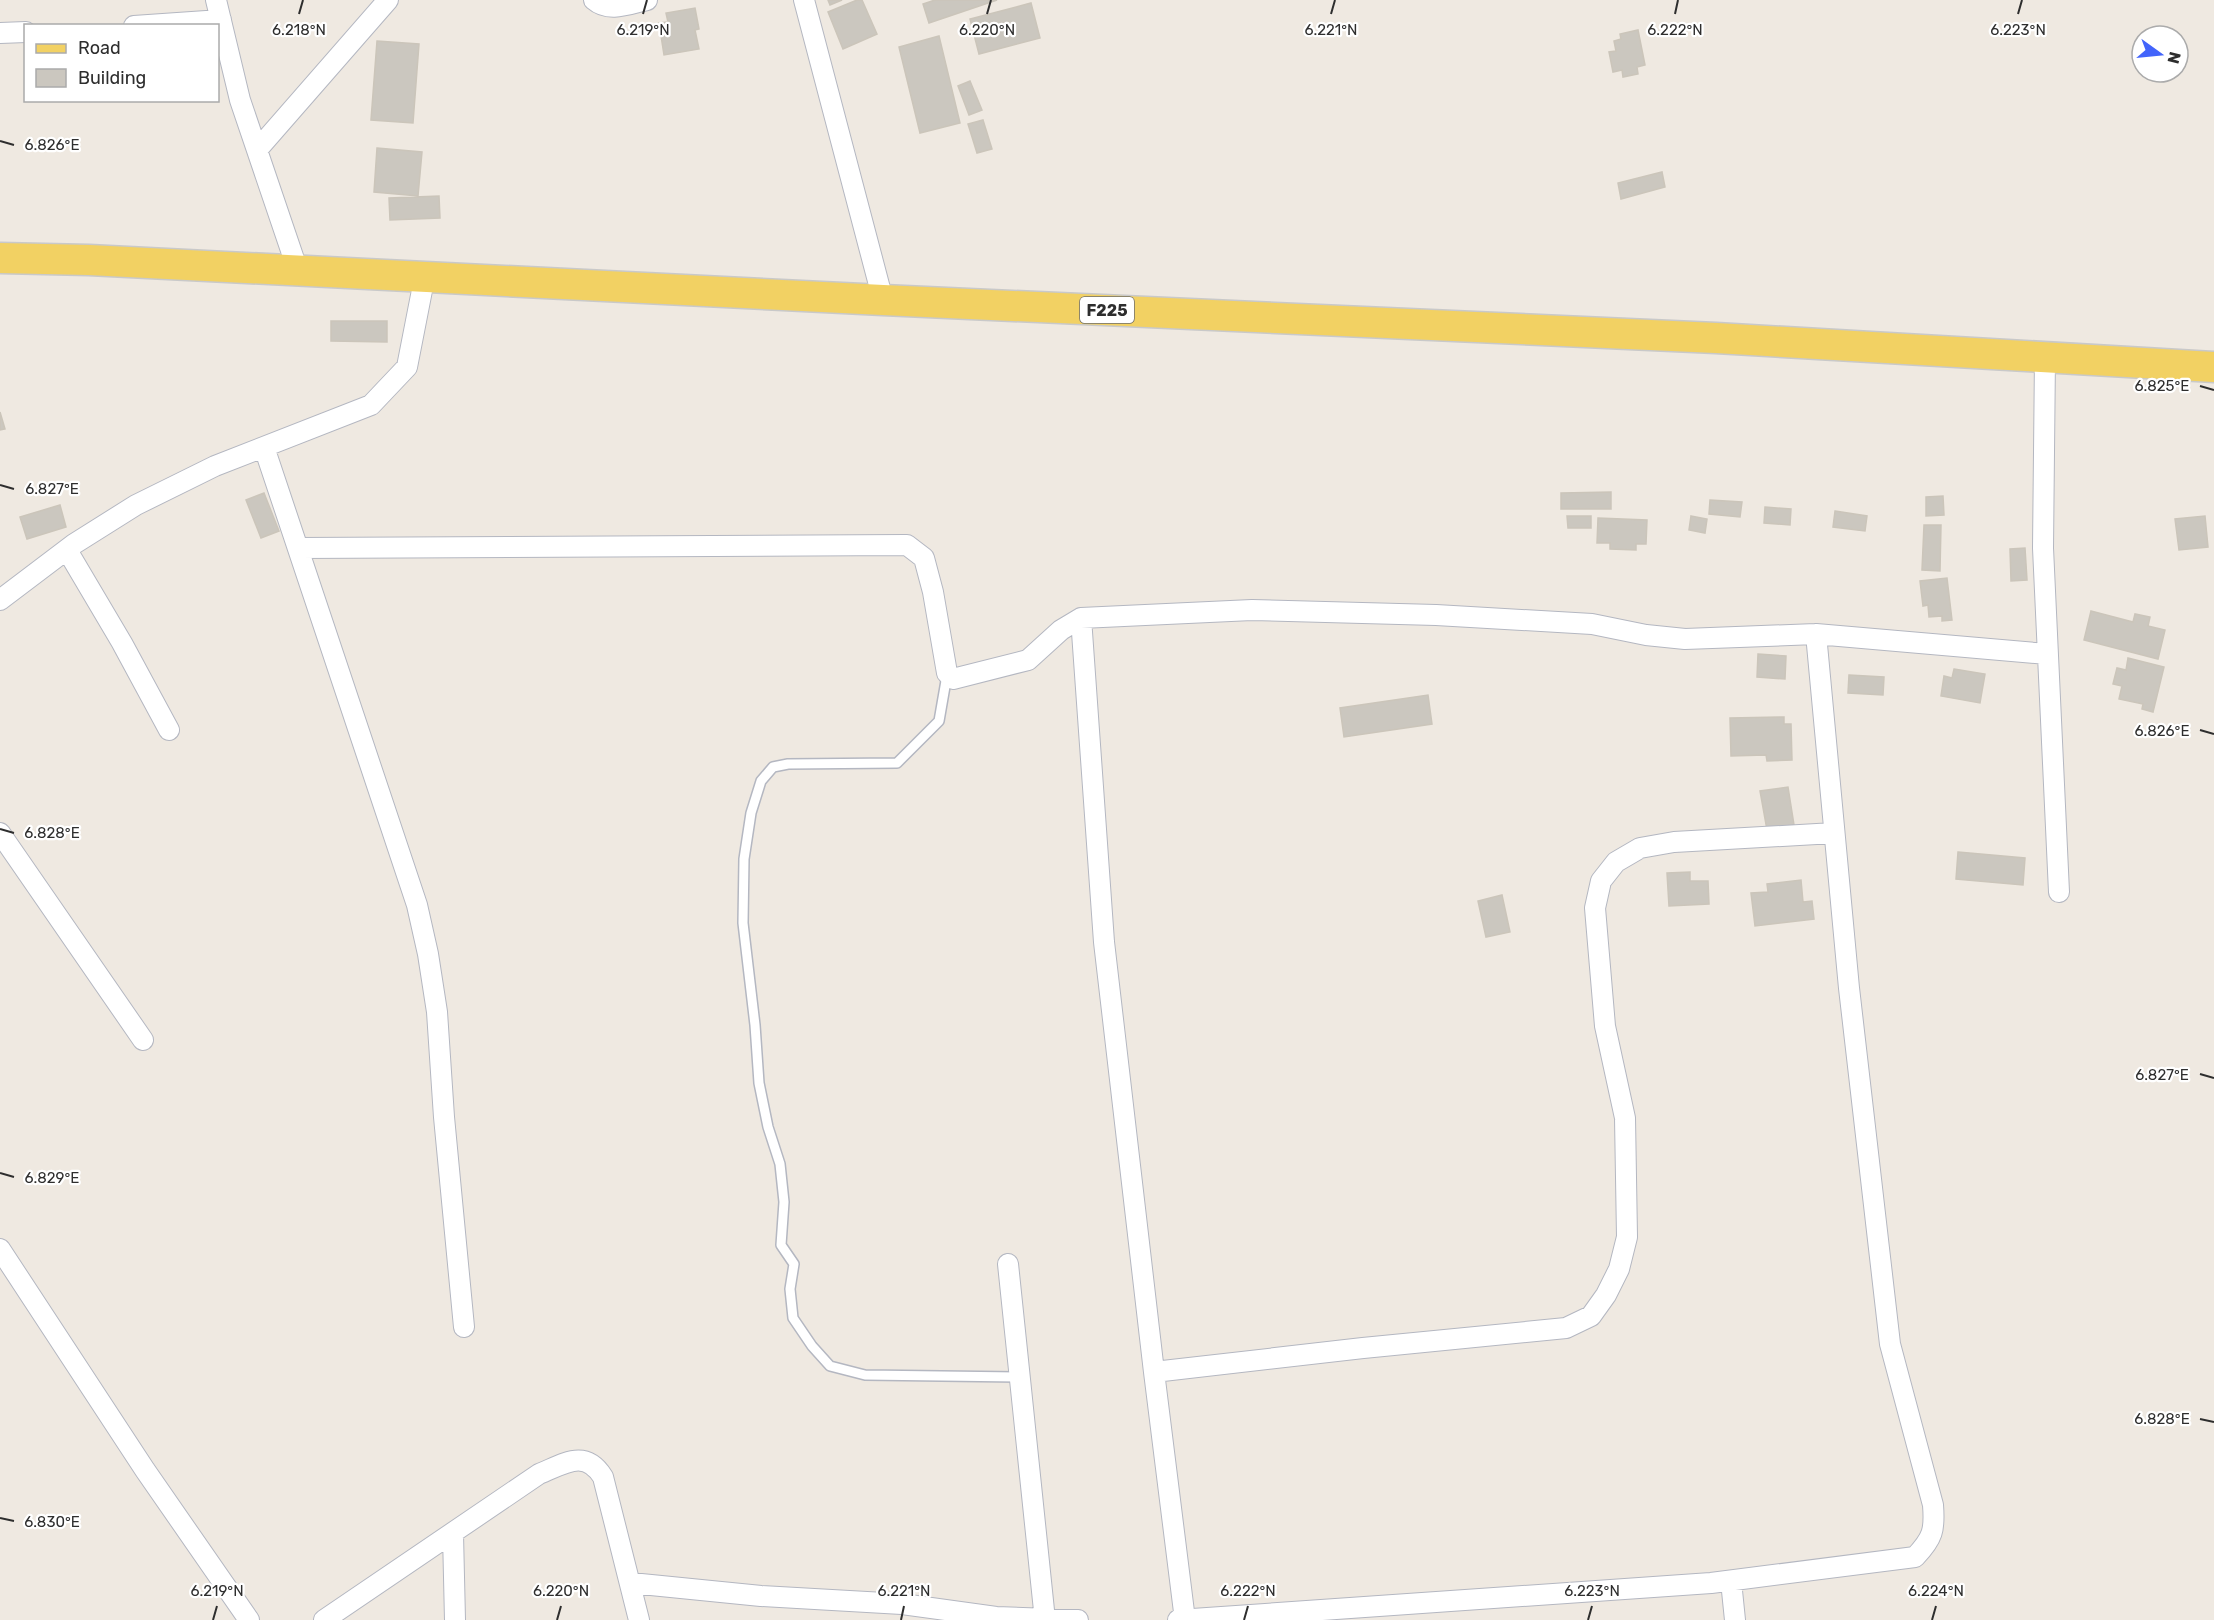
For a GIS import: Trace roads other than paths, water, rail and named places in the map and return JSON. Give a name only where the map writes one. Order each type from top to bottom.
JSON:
[{"type":"main road","name":"F225","points":[[0,258],[425,275],[883,300],[1692,337],[2214,367]]},
{"type":"street","points":[[216,0],[240,100],[298,271]]},
{"type":"street","points":[[256,150],[388,0]]},
{"type":"street","points":[[594,0],[605,8],[647,0]]},
{"type":"street","points":[[804,0],[883,300]]},
{"type":"street","points":[[163,24],[220,20]]},
{"type":"street","points":[[0,33],[24,32]]},
{"type":"street","points":[[0,600],[67,550],[136,505],[215,466],[371,405],[407,368],[425,275]]},
{"type":"street","points":[[2045,357],[2043,548],[2059,892]]},
{"type":"street","points":[[264,447],[417,904],[428,954],[436,1012],[464,1327]]},
{"type":"street","points":[[299,548],[907,545],[924,558],[933,592],[947,673],[956,679],[1028,660],[1061,630],[1081,618],[1252,610],[1436,615],[1569,622],[1592,624],[1646,636],[1685,639],[1816,634],[2047,654]]},
{"type":"street","points":[[67,550],[170,730]]},
{"type":"street","points":[[1081,618],[1104,942],[1185,1620]]},
{"type":"street","points":[[1178,1620],[1731,1581],[1916,1557],[1929,1543],[1934,1526],[1934,1505],[1890,1344],[1834,833],[1816,634]]},
{"type":"street","points":[[0,833],[143,1040]]},
{"type":"street","points":[[1154,1372],[1566,1328],[1591,1316],[1606,1295],[1619,1269],[1627,1237],[1625,1118],[1605,1026],[1595,908],[1601,881],[1616,862],[1640,848],[1674,842],[1834,833]]},
{"type":"street","points":[[0,1249],[145,1470],[249,1620]]},
{"type":"street","points":[[1008,1264],[1045,1619]]},
{"type":"street","points":[[324,1620],[539,1474],[574,1460],[587,1461],[596,1466],[603,1477],[639,1620]]},
{"type":"street","points":[[453,1534],[455,1620]]},
{"type":"street","points":[[1731,1581],[1735,1620]]},
{"type":"street","points":[[631,1583],[761,1596],[902,1604],[996,1617],[1078,1620]]},
{"type":"lane","points":[[947,673],[939,721],[897,763],[788,764],[773,767],[761,781],[751,813],[744,859],[743,912],[759,1083],[768,1127],[780,1164],[784,1202],[781,1245],[794,1264],[790,1289],[793,1318],[812,1346],[830,1366],[865,1376],[1020,1377]]}]
